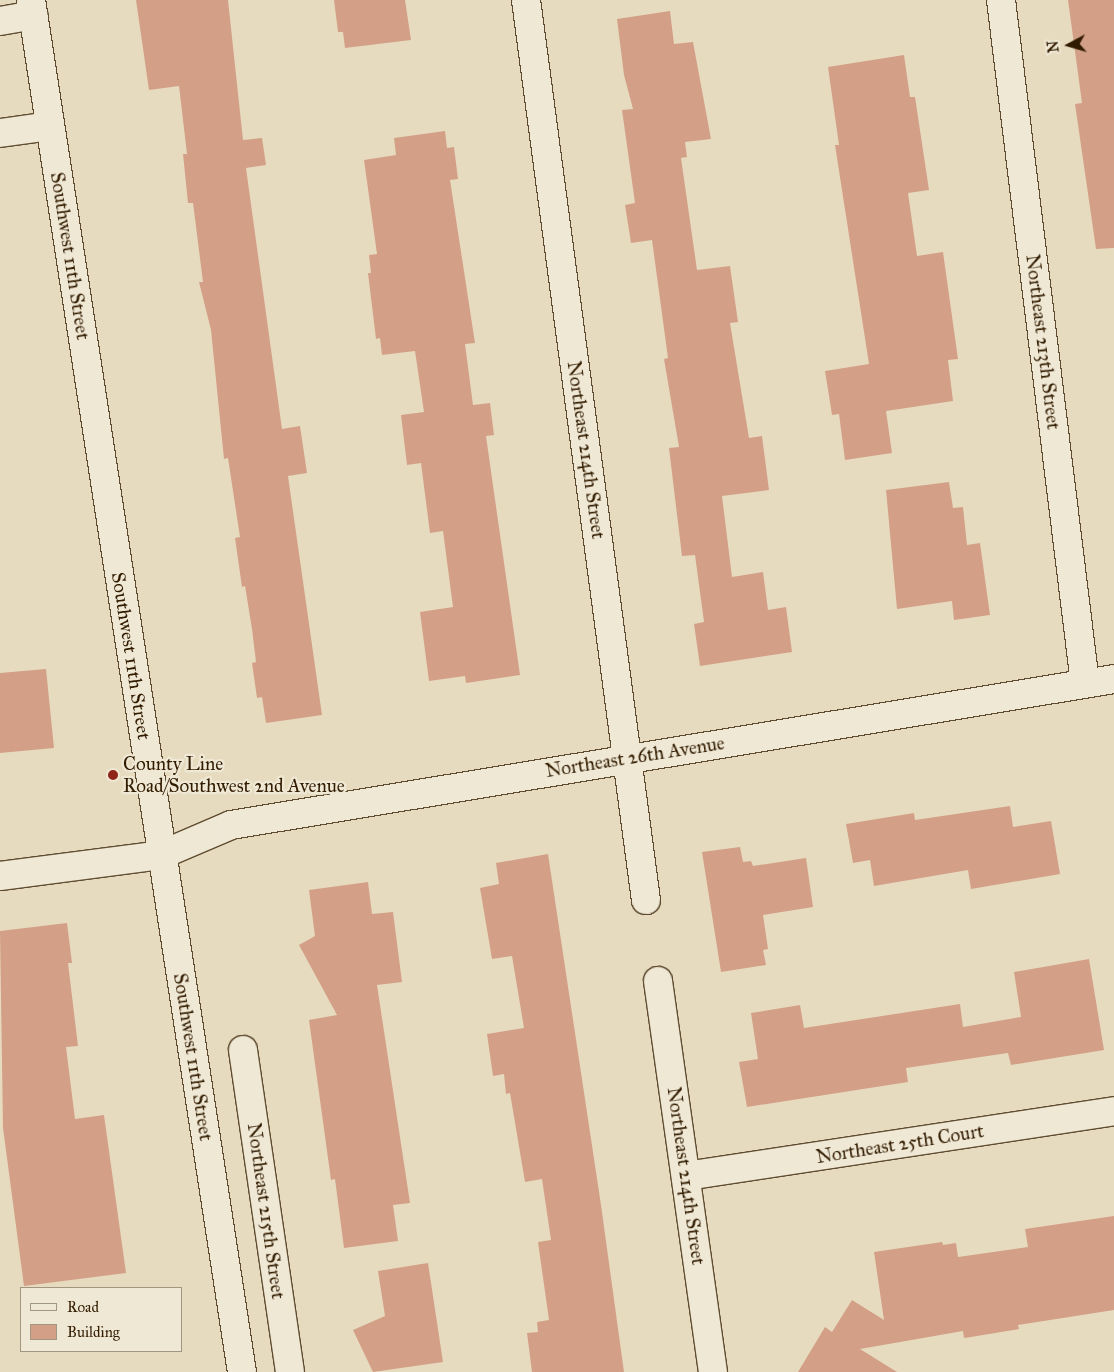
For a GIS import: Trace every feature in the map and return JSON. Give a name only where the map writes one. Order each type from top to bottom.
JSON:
[{"type":"street","name":"Northeast 214th Street","points":[[526,0],[646,900]]},
{"type":"street","name":"Northeast 213th Street","points":[[1001,0],[1085,684]]},
{"type":"street","points":[[0,20],[32,8]]},
{"type":"street","name":"Southwest 11th Street","points":[[32,8],[242,1372]]},
{"type":"street","points":[[0,133],[50,126]]},
{"type":"street","name":"Northeast 26th Avenue","points":[[0,876],[162,855],[231,825],[627,758],[1114,679]]},
{"type":"street","name":"Northeast 214th Street","points":[[658,981],[713,1372]]},
{"type":"street","name":"Northeast 215th Street","points":[[243,1050],[290,1372]]},
{"type":"street","name":"Northeast 25th Court","points":[[686,1176],[1114,1111]]},
{"type":"building","points":[[136,0],[228,0],[243,140],[262,138],[266,165],[246,168],[282,429],[300,426],[307,473],[288,476],[322,715],[266,723],[262,697],[257,698],[252,663],[256,662],[252,629],[245,586],[242,587],[235,538],[240,537],[228,458],[224,459],[211,330],[199,282],[203,282],[193,203],[188,203],[183,154],[187,154],[179,86],[149,90]]},
{"type":"building","points":[[334,0],[405,0],[411,40],[345,48],[343,32],[338,32]]},
{"type":"building","points":[[1068,0],[1114,0],[1114,248],[1096,249],[1075,104],[1082,103]]},
{"type":"building","points":[[670,11],[674,44],[693,42],[711,139],[685,142],[687,157],[681,158],[697,270],[730,266],[738,322],[730,323],[749,438],[762,436],[769,490],[722,496],[732,577],[763,572],[768,610],[786,607],[792,652],[700,666],[694,624],[704,622],[695,555],[682,556],[669,448],[679,447],[664,359],[668,358],[652,240],[631,243],[625,205],[635,203],[622,110],[633,109],[624,75],[617,19]]},
{"type":"building","points":[[904,55],[910,97],[915,97],[929,190],[908,193],[917,256],[943,252],[958,359],[948,360],[953,401],[886,411],[892,453],[845,460],[839,414],[832,415],[825,371],[869,364],[835,145],[839,145],[828,67]]},
{"type":"building","points":[[445,131],[447,148],[454,147],[458,179],[450,180],[475,343],[465,344],[473,405],[490,403],[494,435],[486,436],[520,675],[466,683],[465,676],[429,681],[420,612],[453,607],[443,531],[430,533],[421,463],[407,465],[401,415],[424,412],[415,351],[382,355],[380,338],[376,339],[368,273],[371,273],[369,255],[377,254],[364,160],[396,155],[394,138]]},
{"type":"building","points":[[949,482],[953,508],[963,507],[967,545],[980,543],[990,615],[954,620],[952,601],[897,609],[886,490]]},
{"type":"building","points":[[46,669],[54,748],[0,753],[0,673]]},
{"type":"building","points":[[1010,806],[1013,827],[1051,821],[1060,874],[971,889],[968,870],[874,886],[870,860],[853,863],[846,824],[914,813],[915,820]]},
{"type":"building","points":[[740,847],[743,862],[751,861],[753,866],[806,858],[813,907],[763,915],[768,949],[763,950],[766,965],[721,972],[702,852]]},
{"type":"building","points":[[548,854],[624,1372],[532,1372],[527,1333],[538,1332],[537,1322],[549,1320],[538,1242],[551,1240],[542,1179],[525,1182],[510,1093],[506,1094],[504,1074],[493,1076],[487,1034],[524,1028],[512,956],[492,959],[480,888],[499,884],[496,863]]},
{"type":"building","points":[[368,882],[372,914],[393,912],[402,982],[377,985],[410,1203],[393,1205],[398,1241],[344,1248],[335,1179],[331,1180],[309,1020],[337,1015],[299,945],[315,936],[309,890]]},
{"type":"building","points":[[67,923],[72,963],[68,963],[78,1046],[66,1047],[75,1119],[104,1115],[126,1273],[24,1286],[3,1128],[0,931]]},
{"type":"building","points":[[1089,959],[1104,1050],[1011,1065],[1008,1053],[906,1068],[908,1082],[747,1107],[739,1062],[758,1059],[751,1013],[800,1005],[804,1028],[960,1004],[963,1027],[1021,1017],[1014,972]]},
{"type":"building","points":[[1114,1216],[1114,1310],[1018,1325],[1019,1329],[971,1337],[964,1338],[963,1331],[860,1349],[897,1372],[798,1372],[825,1327],[832,1332],[852,1300],[884,1320],[874,1252],[942,1242],[943,1245],[956,1243],[958,1257],[1028,1247],[1025,1229]]},
{"type":"building","points":[[428,1263],[443,1362],[373,1372],[353,1330],[385,1316],[378,1271]]},
{"type":"place","name":"County Line Road/Southwest 2nd Avenue","points":[[113,775]]}]
